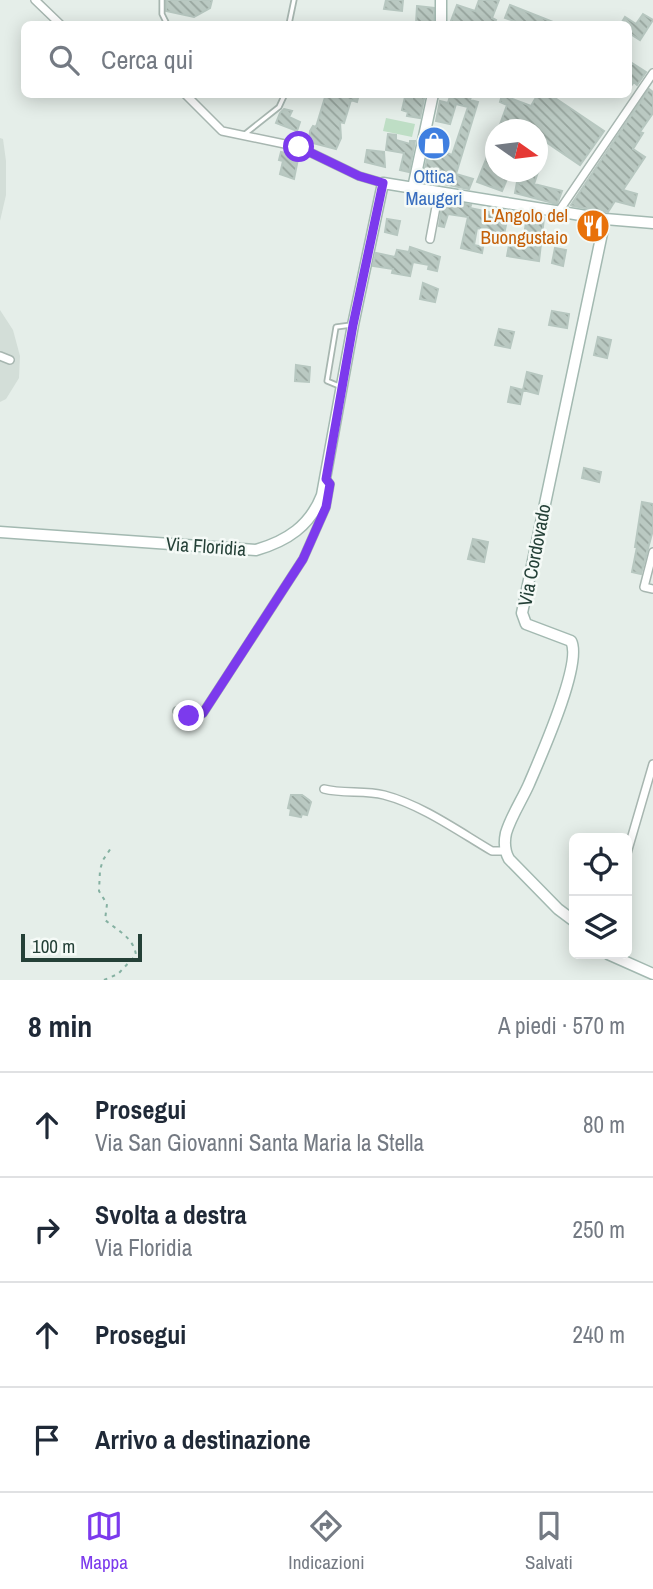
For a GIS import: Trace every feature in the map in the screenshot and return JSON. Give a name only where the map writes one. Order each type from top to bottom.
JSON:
[{"type":"street","points":[[35,0],[57,21]]},
{"type":"street","points":[[441,0],[441,21]]},
{"type":"street","points":[[559,211],[653,73]]},
{"type":"street","points":[[189,98],[222,131],[299,147],[359,176],[383,183],[605,219],[653,223]]},
{"type":"street","points":[[413,188],[432,98]]},
{"type":"street","name":"Via Floridia","points":[[0,532],[256,550],[288,538],[312,517],[326,479],[353,325],[383,183]]},
{"type":"street","points":[[430,239],[439,191]]},
{"type":"street","name":"Via Cordovado","points":[[505,851],[507,831],[567,689],[575,654],[572,640],[526,624],[522,613],[605,219]]},
{"type":"street","points":[[0,356],[9,360]]},
{"type":"street","points":[[177,711],[197,717],[203,713],[303,559],[326,507],[330,484],[326,479]]},
{"type":"street","points":[[653,552],[644,587],[653,589]]},
{"type":"street","points":[[632,836],[653,764]]},
{"type":"street","points":[[324,789],[380,794],[400,800],[492,851],[505,851],[509,859],[569,916]]},
{"type":"street","points":[[619,959],[653,974]]},
{"type":"lane","points":[[162,0],[162,14],[166,21]]},
{"type":"lane","points":[[290,21],[294,0]]},
{"type":"lane","points":[[243,135],[279,107],[283,98]]},
{"type":"lane","points":[[342,387],[327,381],[336,327],[353,325]]},
{"type":"path","points":[[104,980],[118,974],[136,955],[136,950],[125,935],[105,920],[107,904],[99,891],[100,870],[111,848]]},
{"type":"shaded area","points":[[0,138],[3,139],[6,161],[6,195],[0,221]]},
{"type":"shaded area","points":[[0,310],[13,330],[20,356],[19,378],[6,399],[0,402]]},
{"type":"green space","points":[[386,118],[415,124],[412,137],[383,131]]},
{"type":"building","points":[[166,0],[212,0],[210,8],[194,17],[166,11]]},
{"type":"building","points":[[386,0],[403,0],[402,11],[384,9]]},
{"type":"building","points":[[479,0],[499,0],[492,18],[496,21],[451,21],[457,5],[475,11]]},
{"type":"building","points":[[510,5],[550,21],[514,21],[505,18]]},
{"type":"building","points":[[417,6],[434,8],[434,21],[416,21]]},
{"type":"building","points":[[643,14],[653,20],[640,40],[632,35],[632,21],[636,24]]},
{"type":"building","points":[[632,63],[646,72],[637,85],[634,82],[632,85]]},
{"type":"building","points":[[649,89],[653,92],[653,113],[640,132],[643,133],[633,149],[645,157],[623,190],[637,194],[634,206],[615,201],[608,212],[571,205]]},
{"type":"building","points":[[325,98],[358,98],[357,102],[351,100],[344,123],[340,122],[341,138],[336,149],[309,142],[310,131],[313,126],[316,127]]},
{"type":"building","points":[[405,98],[424,98],[420,118],[407,116],[408,112],[402,110]]},
{"type":"building","points":[[449,98],[471,98],[478,102],[456,174],[473,179],[469,189],[434,182],[435,179],[423,176],[432,139],[445,142],[442,151],[452,155],[468,107],[456,104],[450,124],[436,121],[440,101],[448,103]]},
{"type":"building","points":[[501,98],[510,98],[531,106],[536,98],[555,98],[604,131],[580,165],[548,143],[548,119],[502,119],[507,105],[500,102]]},
{"type":"building","points":[[284,109],[292,111],[289,117],[300,122],[297,131],[276,123]]},
{"type":"building","points":[[388,134],[396,135],[396,140],[410,144],[410,141],[415,141],[409,172],[400,170],[404,153],[386,150]]},
{"type":"building","points":[[367,150],[384,152],[385,167],[365,162]]},
{"type":"building","points":[[290,151],[299,154],[294,179],[280,174],[283,161],[279,160],[281,152],[290,154]]},
{"type":"building","points":[[485,162],[485,182],[506,182],[502,191],[477,182]]},
{"type":"building","points":[[517,182],[535,182],[534,184],[562,191],[557,204],[515,193]]},
{"type":"building","points":[[443,200],[508,216],[504,234],[477,228],[474,245],[483,247],[482,253],[461,248],[468,217],[448,214],[444,227],[439,226]]},
{"type":"building","points":[[527,216],[544,218],[539,261],[507,256],[510,240],[523,242]]},
{"type":"building","points":[[387,219],[400,221],[397,235],[385,232]]},
{"type":"building","points":[[410,247],[440,257],[437,271],[428,269],[429,265],[413,262],[410,276],[392,273],[393,269],[373,266],[376,253],[395,257],[397,250],[409,252]]},
{"type":"building","points":[[555,248],[566,250],[563,266],[552,263]]},
{"type":"building","points":[[423,283],[438,289],[435,302],[420,299]]},
{"type":"building","points":[[552,311],[569,314],[567,328],[549,325]]},
{"type":"building","points":[[499,329],[514,332],[510,348],[495,345]]},
{"type":"building","points":[[598,337],[611,340],[607,358],[594,355]]},
{"type":"building","points":[[296,365],[310,367],[309,382],[295,381]]},
{"type":"building","points":[[527,372],[542,376],[538,394],[523,390]]},
{"type":"building","points":[[511,387],[523,390],[520,404],[508,402]]},
{"type":"building","points":[[584,468],[601,472],[599,482],[582,478]]},
{"type":"building","points":[[642,502],[653,504],[653,530],[641,574],[632,572]]},
{"type":"building","points":[[473,539],[488,542],[484,562],[468,559]]},
{"type":"building","points":[[291,795],[302,795],[311,802],[307,815],[290,815],[291,809],[288,808]]},
{"type":"place","name":"Ottica Maugeri","points":[[434,143]]},
{"type":"place","name":"L'Angolo del Buongustaio","points":[[593,226]]},
{"type":"route","points":[[189,716],[197,717],[203,713],[303,559],[326,507],[330,484],[326,479],[342,387],[383,183],[359,176],[299,147]]}]
